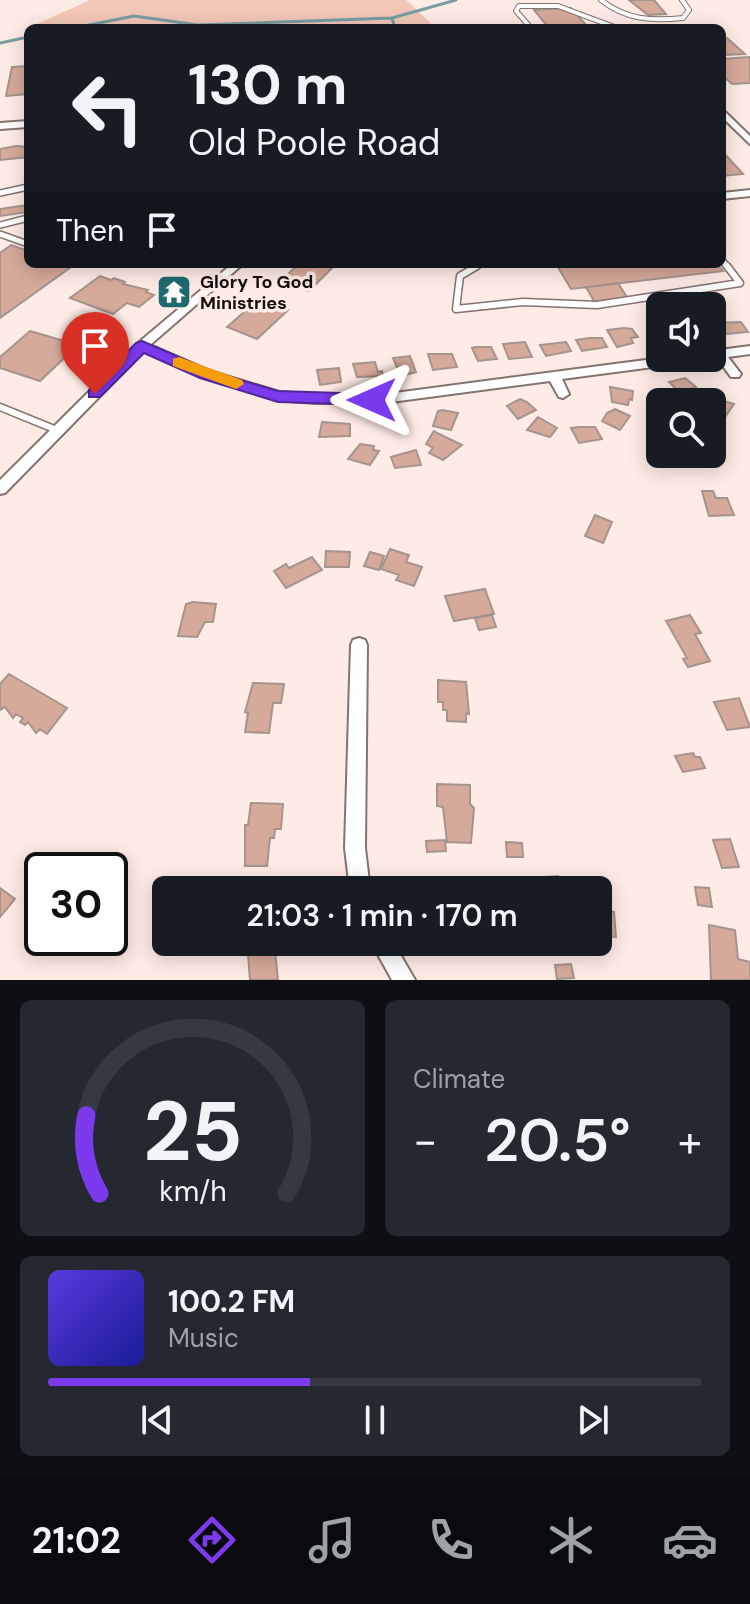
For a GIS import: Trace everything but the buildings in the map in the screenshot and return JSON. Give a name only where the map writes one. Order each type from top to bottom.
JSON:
[{"type":"street","points":[[726,116],[750,141]]},
{"type":"street","points":[[0,126],[24,124]]},
{"type":"street","points":[[726,196],[750,193]]},
{"type":"street","points":[[0,489],[142,346],[233,268]]},
{"type":"street","points":[[142,346],[206,374],[278,396],[383,398],[646,364]]},
{"type":"street","points":[[726,354],[750,350]]},
{"type":"street","points":[[726,365],[735,374]]},
{"type":"street","points":[[554,376],[563,394]]},
{"type":"street","points":[[383,398],[389,417]]},
{"type":"street","points":[[358,876],[355,848],[359,645]]},
{"type":"street","points":[[389,956],[404,980]]},
{"type":"lane","points":[[601,0],[611,9],[648,24],[689,15],[682,0]]},
{"type":"lane","points":[[527,24],[518,16],[516,11],[519,6],[556,1],[608,24]]},
{"type":"lane","points":[[0,193],[24,188]]},
{"type":"lane","points":[[0,225],[24,219]]},
{"type":"lane","points":[[0,234],[24,243]]},
{"type":"lane","points":[[473,268],[460,276],[456,309],[523,302],[597,305],[740,283],[726,265]]},
{"type":"lane","points":[[0,407],[59,431]]},
{"type":"shaded area","points":[[90,0],[406,0],[432,24],[37,24]]},
{"type":"waterway","points":[[392,18],[456,0]]},
{"type":"waterway","points":[[94,24],[134,16],[191,24]]},
{"type":"waterway","points":[[226,24],[392,18]]},
{"type":"waterway","points":[[392,18],[394,24]]},
{"type":"waterway","points":[[0,43],[24,38]]},
{"type":"slow traffic","points":[[179,363],[236,384]]},
{"type":"place","name":"Glory To God Ministries","points":[[174,292]]},
{"type":"route","points":[[95,394],[142,346],[206,374],[278,396],[372,400]]}]
